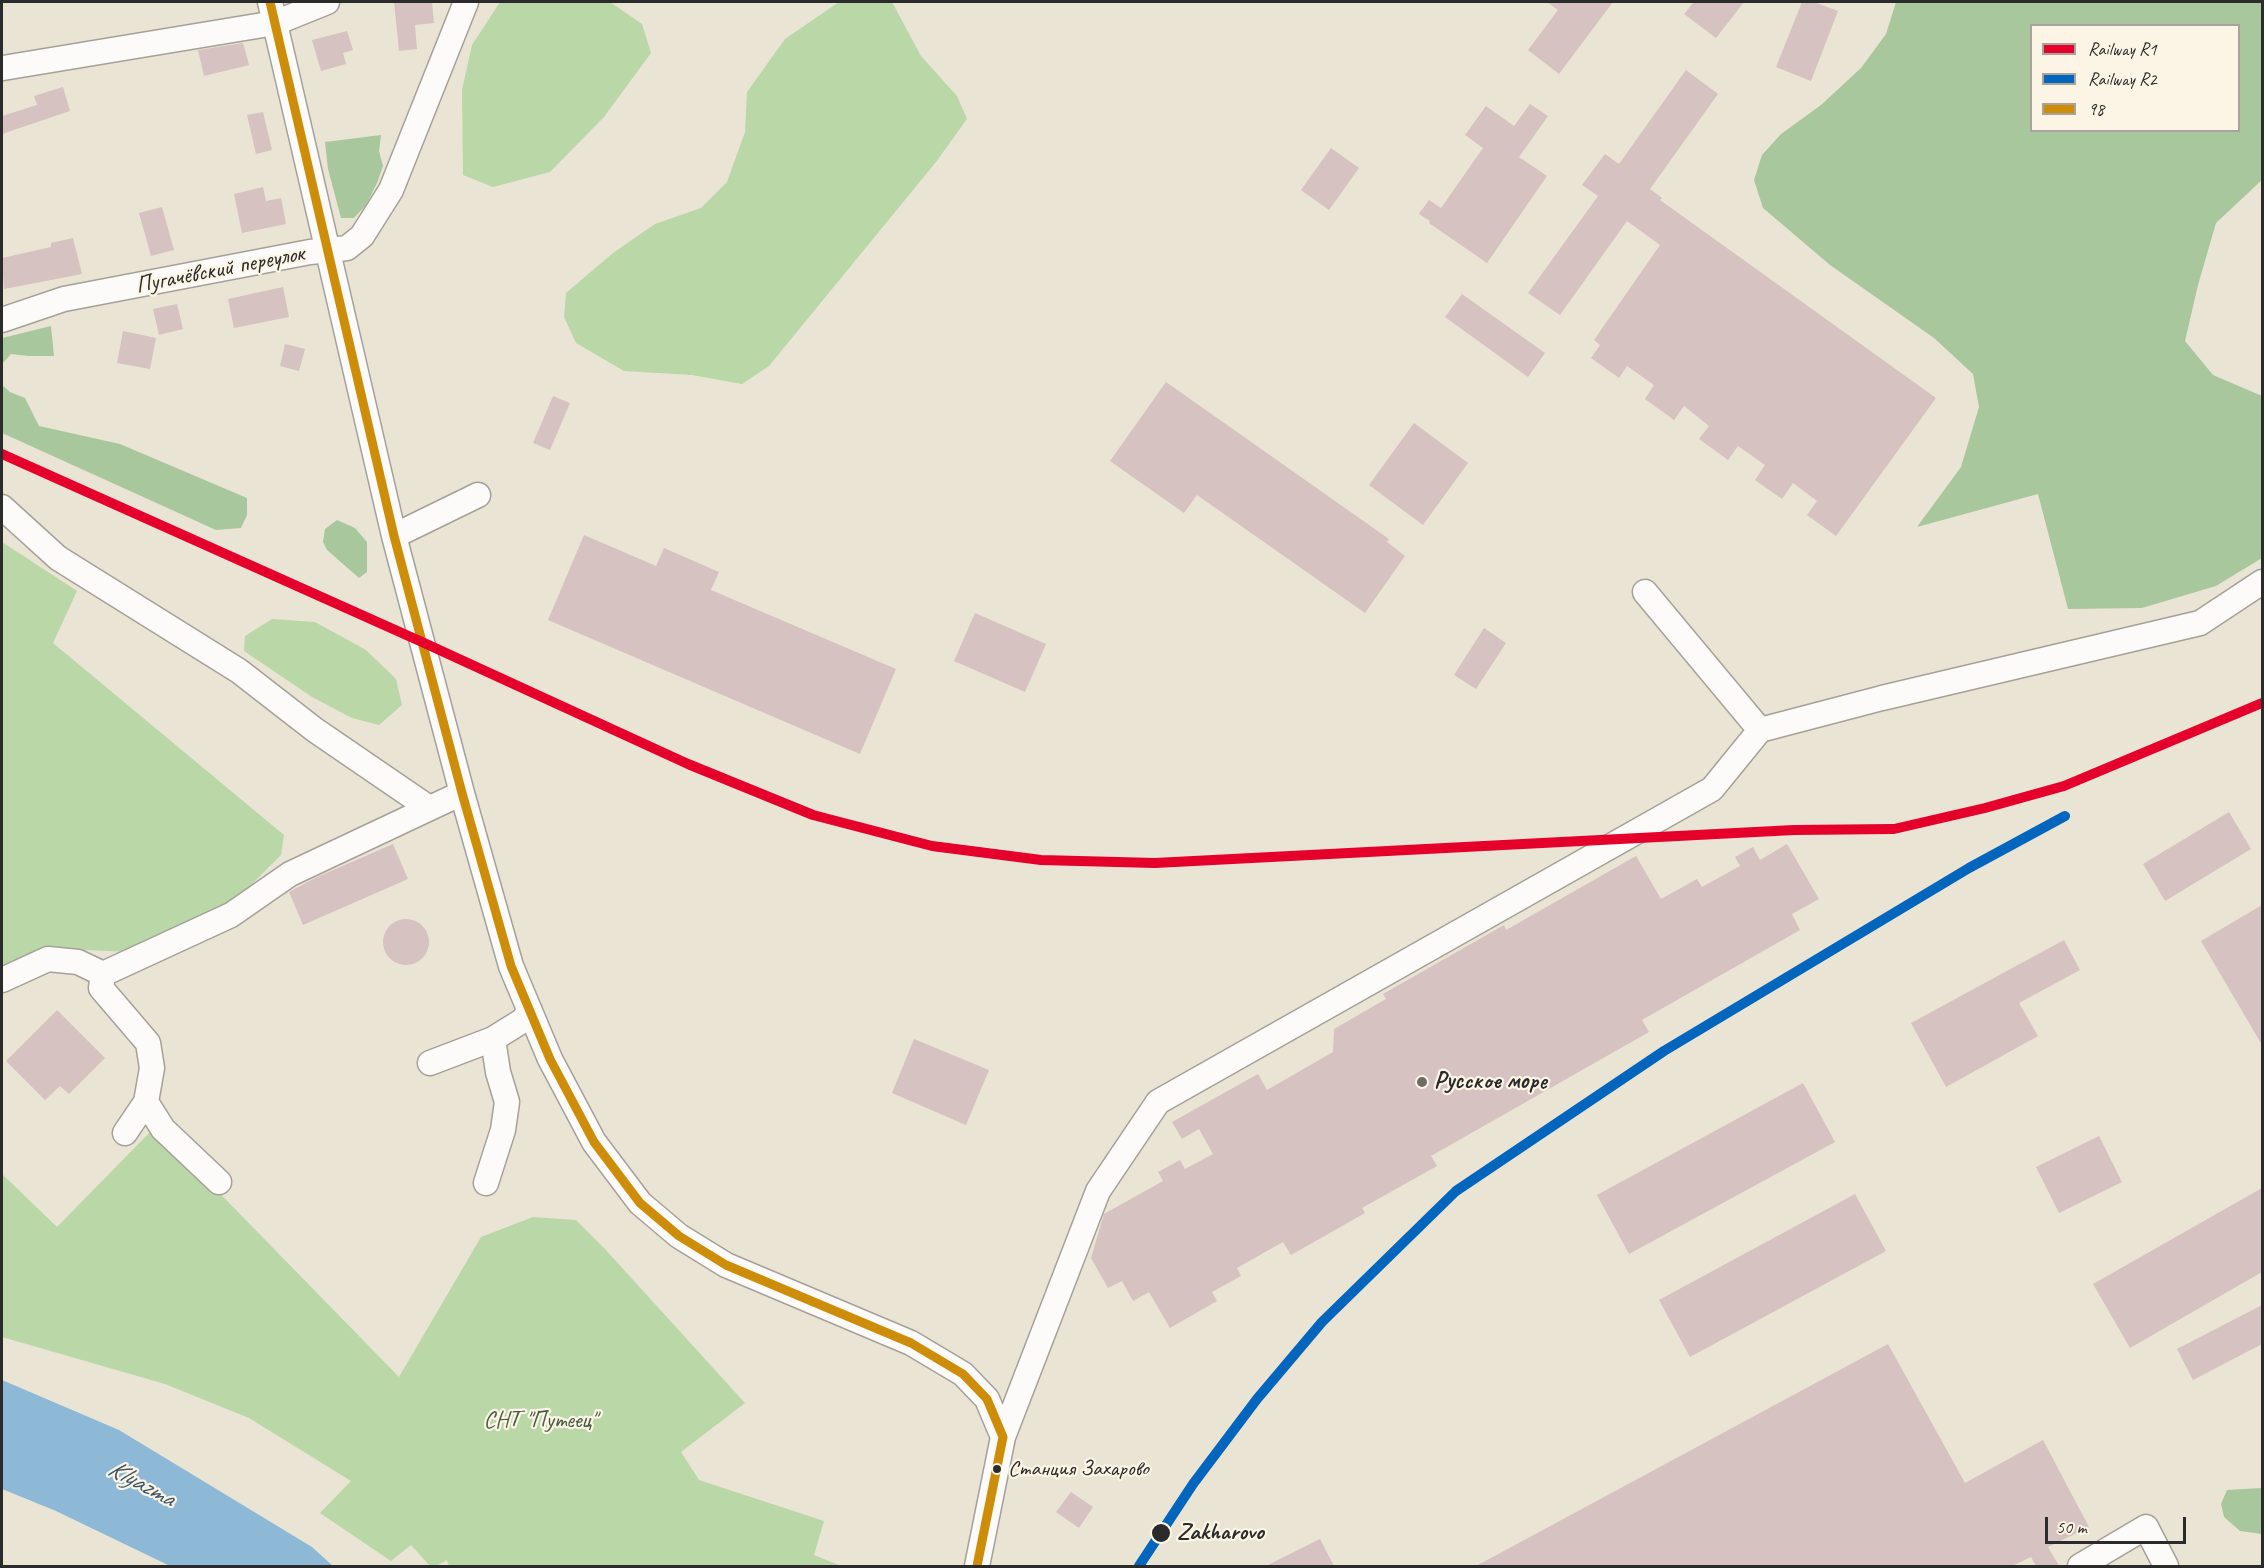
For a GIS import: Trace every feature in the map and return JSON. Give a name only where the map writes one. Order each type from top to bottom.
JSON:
[{"type":"street","points":[[3,68],[327,2]]},
{"type":"street","name":"Пугачёвский переулок","points":[[2,320],[64,299],[310,252],[347,248],[362,236],[391,190],[466,2]]},
{"type":"street","points":[[273,12],[394,536],[462,793],[511,966],[550,1059],[594,1142],[640,1203],[679,1236],[726,1265],[911,1343],[963,1374],[987,1399],[1003,1437]]},
{"type":"street","points":[[394,536],[478,495]]},
{"type":"street","points":[[2,507],[58,558],[239,671],[315,730],[429,808]]},
{"type":"street","points":[[977,1566],[1003,1437],[1098,1191],[1158,1102],[1712,789],[1760,730],[1882,698],[2200,623],[2262,582]]},
{"type":"street","points":[[1645,591],[1760,730]]},
{"type":"street","points":[[103,974],[231,915],[290,874],[462,793]]},
{"type":"street","points":[[7,973],[48,959],[78,962],[103,974]]},
{"type":"street","points":[[103,974],[101,988],[148,1043],[152,1068],[146,1102],[125,1133]]},
{"type":"street","points":[[430,1063],[493,1039],[512,1028],[530,1011]]},
{"type":"street","points":[[486,1183],[503,1130],[507,1102],[498,1072],[493,1039]]},
{"type":"street","points":[[146,1102],[163,1129],[219,1182]]},
{"type":"street","points":[[2080,1566],[2146,1527],[2166,1566]]},
{"type":"green space","points":[[500,2],[610,2],[642,24],[651,53],[604,117],[550,172],[493,187],[463,175],[462,90],[472,45]]},
{"type":"green space","points":[[839,2],[892,2],[921,56],[957,96],[967,119],[936,162],[769,366],[742,384],[692,375],[624,371],[576,343],[564,317],[566,293],[613,253],[655,224],[701,208],[727,182],[745,132],[747,92],[785,39]]},
{"type":"green space","points":[[1896,2],[2262,2],[2262,180],[2216,223],[2185,341],[2213,375],[2262,396],[2262,558],[2216,586],[2142,608],[2068,609],[2038,494],[1917,527],[1961,467],[1979,407],[1973,374],[1934,338],[1830,265],[1763,208],[1754,180],[1762,155],[1781,134],[1821,105],[1861,68],[1886,34]]},
{"type":"green space","points":[[381,135],[379,151],[383,166],[377,183],[366,205],[354,218],[341,218],[328,169],[325,142]]},
{"type":"green space","points":[[51,326],[54,356],[11,354],[2,364],[2,338]]},
{"type":"green space","points":[[2,385],[10,392],[25,398],[39,426],[120,444],[247,498],[247,515],[241,528],[216,530],[2,433]]},
{"type":"green space","points":[[337,520],[355,528],[367,542],[367,572],[359,578],[327,550],[323,542],[325,529]]},
{"type":"green space","points":[[2,542],[77,591],[53,643],[284,835],[281,855],[232,904],[130,952],[42,948],[2,965]]},
{"type":"green space","points":[[272,619],[315,622],[366,650],[396,679],[402,705],[379,725],[352,718],[312,697],[244,651],[245,636]]},
{"type":"green space","name":"СНТ \"Путеец\"","points":[[155,1127],[399,1377],[481,1237],[533,1217],[576,1220],[745,1403],[681,1452],[699,1480],[824,1521],[814,1555],[841,1566],[449,1566],[447,1560],[436,1566],[430,1566],[411,1545],[391,1561],[320,1513],[351,1481],[249,1418],[165,1384],[2,1337],[2,1174],[57,1227]]},
{"type":"green space","points":[[2262,1488],[2262,1534],[2240,1531],[2224,1517],[2221,1504],[2227,1490]]},
{"type":"water","name":"Klyazma","points":[[2,1380],[119,1430],[312,1547],[333,1566],[170,1566],[56,1511],[2,1489]]},
{"type":"building","points":[[394,2],[432,2],[434,23],[415,25],[417,49],[399,51]]},
{"type":"building","points":[[1547,2],[1613,2],[1559,74],[1528,50],[1558,10]]},
{"type":"building","points":[[1694,2],[1744,2],[1716,38],[1684,14]]},
{"type":"building","points":[[1802,2],[1814,2],[1838,11],[1811,81],[1776,67]]},
{"type":"building","points":[[347,31],[353,50],[343,53],[346,64],[321,71],[312,40]]},
{"type":"building","points":[[243,43],[249,65],[204,76],[198,50]]},
{"type":"building","points":[[1686,70],[1718,94],[1650,189],[1662,198],[1660,200],[1936,398],[1836,536],[1807,515],[1817,501],[1793,483],[1782,499],[1755,480],[1765,465],[1738,446],[1728,460],[1699,439],[1709,426],[1684,406],[1674,420],[1645,399],[1654,385],[1627,366],[1619,378],[1591,358],[1600,345],[1594,340],[1660,245],[1627,221],[1560,315],[1528,293],[1598,196],[1582,185],[1605,154],[1619,164]]},
{"type":"building","points":[[63,87],[70,111],[2,134],[2,116],[37,105],[34,96]]},
{"type":"building","points":[[1530,104],[1548,116],[1519,157],[1547,176],[1487,263],[1419,214],[1429,200],[1441,208],[1483,148],[1465,135],[1486,106],[1514,126]]},
{"type":"building","points":[[263,112],[272,150],[256,154],[247,115]]},
{"type":"building","points":[[1331,148],[1359,168],[1329,210],[1301,190]]},
{"type":"building","points":[[263,187],[266,201],[281,198],[286,224],[242,233],[234,194]]},
{"type":"building","points":[[162,207],[174,250],[151,256],[139,213]]},
{"type":"building","points":[[73,238],[82,274],[4,289],[2,258],[51,247],[51,243]]},
{"type":"building","points":[[283,287],[289,317],[234,328],[228,299]]},
{"type":"building","points":[[1462,294],[1545,353],[1528,377],[1445,317]]},
{"type":"building","points":[[177,304],[183,329],[159,335],[153,309]]},
{"type":"building","points":[[123,331],[156,338],[150,369],[117,363]]},
{"type":"building","points":[[285,344],[305,349],[299,371],[280,366]]},
{"type":"building","points":[[1166,382],[1389,539],[1387,542],[1405,556],[1365,613],[1197,495],[1184,513],[1110,461]]},
{"type":"building","points":[[553,396],[570,403],[550,450],[533,443]]},
{"type":"building","points":[[1414,423],[1468,463],[1423,525],[1369,485]]},
{"type":"building","points":[[584,535],[656,566],[664,548],[719,572],[711,590],[896,669],[860,754],[548,620]]},
{"type":"building","points":[[975,613],[1046,644],[1025,692],[954,661]]},
{"type":"building","points":[[1484,628],[1506,643],[1476,689],[1454,675]]},
{"type":"building","points":[[2229,812],[2251,849],[2165,901],[2143,864]]},
{"type":"building","points":[[393,844],[408,879],[303,925],[289,892],[315,878]]},
{"type":"building","name":"Русское море","points":[[1787,844],[1819,899],[1792,914],[1800,930],[1642,1020],[1649,1032],[1431,1156],[1437,1166],[1362,1208],[1365,1213],[1291,1255],[1283,1242],[1237,1268],[1241,1276],[1212,1292],[1217,1301],[1170,1328],[1149,1292],[1133,1301],[1122,1281],[1108,1288],[1091,1258],[1104,1214],[1163,1181],[1158,1172],[1180,1160],[1185,1169],[1213,1154],[1199,1129],[1182,1139],[1172,1122],[1258,1074],[1267,1090],[1333,1052],[1334,1029],[1386,999],[1383,994],[1504,925],[1506,930],[1636,856],[1661,899],[1697,879],[1702,887],[1740,866],[1735,857],[1753,847],[1760,860]]},
{"type":"building","points":[[2262,905],[2262,1045],[2201,941]]},
{"type":"building","points":[[406,919],[422,926],[429,942],[422,958],[406,965],[390,958],[383,942],[390,926]]},
{"type":"building","points":[[2064,940],[2080,970],[2019,1003],[2038,1036],[1946,1087],[1911,1023]]},
{"type":"building","points":[[57,1010],[105,1058],[69,1094],[60,1086],[45,1100],[6,1061]]},
{"type":"building","points":[[914,1039],[989,1070],[966,1125],[892,1093]]},
{"type":"building","points":[[1803,1083],[1835,1142],[1629,1254],[1597,1195]]},
{"type":"building","points":[[2099,1136],[2122,1182],[2059,1213],[2036,1167]]},
{"type":"building","points":[[2262,1188],[2262,1272],[2130,1348],[2093,1284]]},
{"type":"building","points":[[1855,1194],[1886,1251],[1690,1357],[1659,1300]]},
{"type":"building","points":[[2262,1305],[2262,1344],[2193,1380],[2177,1349]]},
{"type":"building","points":[[1888,1344],[1965,1483],[2043,1440],[2089,1527],[2048,1547],[2059,1566],[2036,1566],[2031,1557],[2012,1566],[1476,1566]]},
{"type":"building","points":[[1071,1492],[1093,1507],[1079,1528],[1056,1512]]},
{"type":"building","points":[[1320,1539],[1334,1566],[1266,1566]]},
{"type":"railway","points":[[2,454],[688,764],[813,815],[932,846],[1041,860],[1155,863],[1794,830],[1894,829],[1985,808],[2064,786],[2262,703]]},
{"type":"rail line","name":"R1","points":[[2,454],[688,764],[813,815],[932,846],[1041,860],[1155,863],[1794,830],[1894,829],[1985,808],[2064,786],[2262,703]]},
{"type":"rail line","name":"R2","points":[[1139,1566],[1193,1484],[1257,1399],[1322,1322],[1456,1191],[1664,1051],[1969,868],[2065,816]]},
{"type":"transit line","name":"98","points":[[270,2],[394,536],[462,793],[511,966],[550,1059],[594,1142],[640,1203],[679,1236],[726,1265],[911,1343],[963,1374],[987,1399],[1003,1437],[977,1566]]},
{"type":"place","name":"Русское море","points":[[1422,1082]]},
{"type":"place","name":"Станция Захарово","points":[[997,1469]]},
{"type":"place","name":"Zakharovo","points":[[1161,1533]]}]
